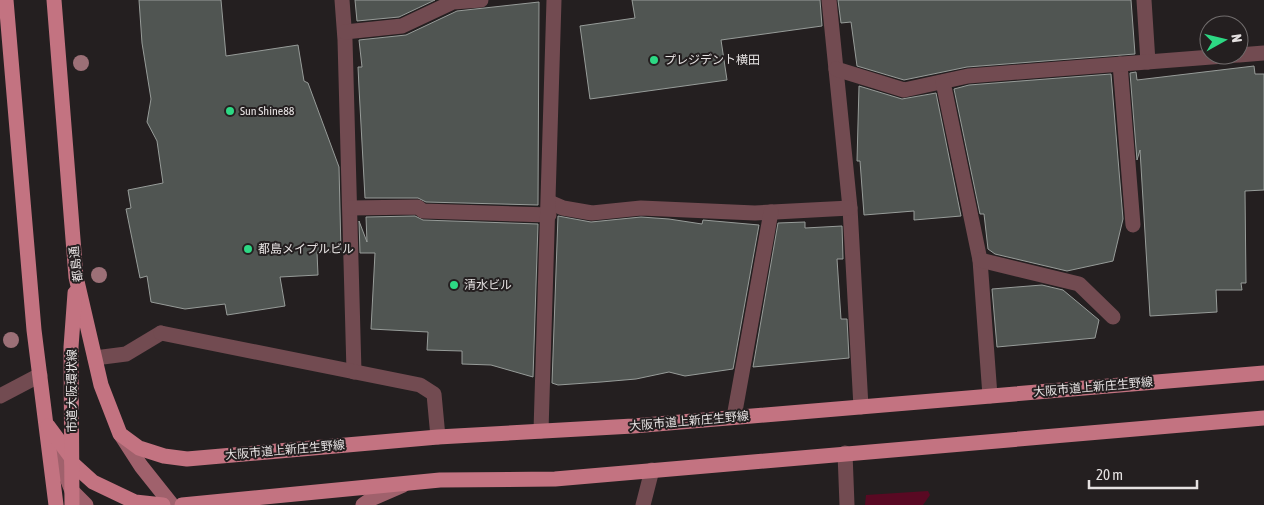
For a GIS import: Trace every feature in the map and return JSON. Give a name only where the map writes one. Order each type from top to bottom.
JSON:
[{"type":"main road","points":[[6,0],[40,375],[48,425],[71,457],[72,463],[93,482],[116,495],[135,502],[163,505]]},
{"type":"main road","name":"都島通","points":[[54,0],[76,277],[101,385],[120,434]]},
{"type":"main road","name":"市道大阪環状線","points":[[72,498],[71,346],[76,277]]},
{"type":"main road","name":"大阪市道上新庄生野線","points":[[120,434],[139,448],[164,456],[187,459],[438,437],[734,417],[1264,373]]},
{"type":"main road","points":[[182,505],[440,480],[555,479],[1264,418]]},
{"type":"main road","name":"市道大阪環状線","points":[[48,425],[56,505]]},
{"type":"street","points":[[342,0],[345,32],[354,372]]},
{"type":"street","points":[[345,32],[402,26],[453,2],[480,0]]},
{"type":"street","points":[[541,431],[555,0]]},
{"type":"street","points":[[829,0],[850,208],[861,407]]},
{"type":"street","points":[[1144,0],[1148,62]]},
{"type":"street","points":[[1249,54],[1264,53]]},
{"type":"street","points":[[836,69],[904,90],[968,76],[1199,58]]},
{"type":"street","points":[[1120,64],[1133,225]]},
{"type":"street","points":[[943,82],[980,260],[990,396]]},
{"type":"street","points":[[350,208],[418,207],[424,211],[563,208],[592,213],[641,208],[771,212],[850,208]]},
{"type":"street","points":[[734,417],[771,212]]},
{"type":"street","points":[[980,260],[1079,284],[1113,317]]},
{"type":"street","points":[[95,358],[126,354],[161,333],[420,385],[434,394],[438,437]]},
{"type":"street","points":[[0,396],[40,375]]},
{"type":"street","points":[[48,425],[72,498],[86,505]]},
{"type":"street","name":"都島通","points":[[120,434],[140,466],[172,505]]},
{"type":"street","points":[[846,453],[847,505]]},
{"type":"street","points":[[643,505],[652,470]]},
{"type":"street","points":[[363,505],[373,498],[407,484]]},
{"type":"shaded area","points":[[928,491],[930,495],[923,505],[865,505],[866,495]]},
{"type":"building","points":[[139,0],[221,0],[226,56],[298,45],[304,81],[308,83],[339,167],[341,252],[317,252],[318,275],[280,277],[285,306],[227,315],[225,304],[185,309],[151,302],[147,276],[140,278],[126,209],[131,208],[128,190],[163,183],[157,141],[147,122],[151,99],[142,43]]},
{"type":"building","points":[[355,0],[435,0],[399,17],[357,21]]},
{"type":"building","points":[[632,0],[820,0],[822,26],[721,40],[727,80],[590,99],[580,26],[635,18]]},
{"type":"building","points":[[838,0],[1131,0],[1135,54],[967,67],[904,80],[857,66],[851,22],[841,23]]},
{"type":"building","points":[[539,2],[538,205],[426,202],[418,198],[365,198],[358,67],[362,67],[359,40],[406,35],[457,11]]},
{"type":"building","points":[[1254,66],[1255,74],[1264,74],[1264,190],[1245,191],[1246,283],[1241,283],[1242,290],[1216,290],[1217,312],[1150,316],[1140,150],[1137,160],[1130,73],[1136,72],[1137,80]]},
{"type":"building","points":[[1111,74],[1123,219],[1113,261],[1067,271],[995,254],[988,249],[984,214],[980,214],[954,89],[969,85]]},
{"type":"building","points":[[859,86],[902,99],[936,93],[961,216],[914,220],[914,211],[864,215],[860,161],[857,161]]},
{"type":"building","points":[[415,216],[423,220],[538,224],[533,377],[491,365],[462,364],[462,351],[427,350],[428,332],[371,329],[375,253],[360,253],[359,221],[367,242],[366,217]]},
{"type":"building","points":[[558,216],[591,222],[641,217],[702,224],[703,220],[759,225],[733,369],[685,376],[669,372],[636,379],[558,385],[552,383]]},
{"type":"building","points":[[805,222],[805,228],[842,226],[843,259],[837,259],[841,319],[847,319],[849,358],[753,367],[778,223]]},
{"type":"building","points":[[1042,285],[1063,290],[1099,320],[1095,338],[997,347],[992,289]]},
{"type":"place","name":"プレジデント横田","points":[[654,60]]},
{"type":"place","name":"Sun Shine88","points":[[230,111]]},
{"type":"place","name":"都島メイプルビル","points":[[248,249]]},
{"type":"place","name":"清水ビル","points":[[454,285]]}]
